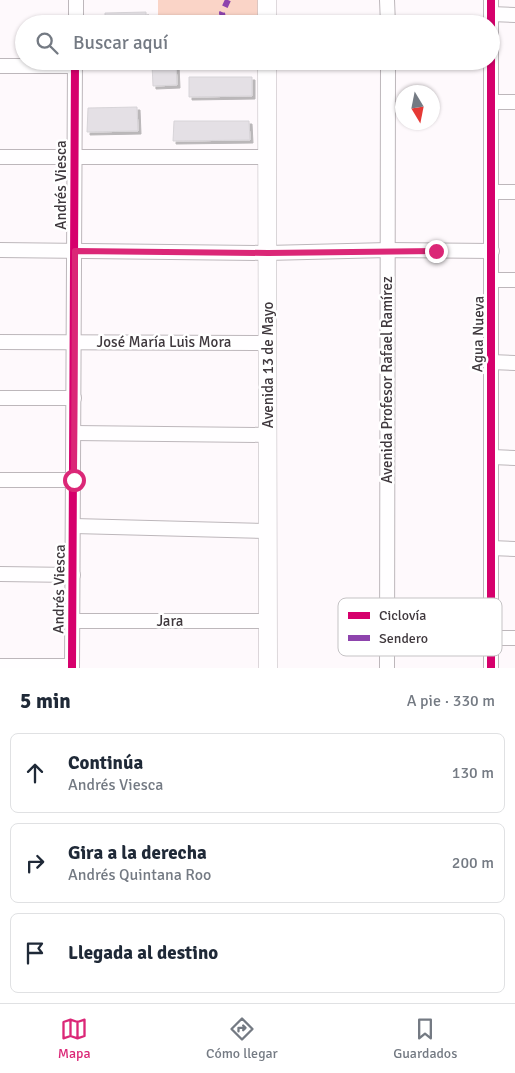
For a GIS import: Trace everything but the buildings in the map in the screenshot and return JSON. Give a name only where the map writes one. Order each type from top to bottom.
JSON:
[{"type":"street","points":[[76,0],[76,15]]},
{"type":"street","points":[[267,0],[267,15]]},
{"type":"street","points":[[388,0],[388,15]]},
{"type":"street","points":[[491,7],[515,14]]},
{"type":"street","points":[[0,66],[15,66]]},
{"type":"street","name":"Andrés Viesca","points":[[72,667],[75,70]]},
{"type":"street","name":"Avenida 13 de Mayo","points":[[267,70],[268,668]]},
{"type":"street","name":"Avenida Profesor Rafael Ramírez","points":[[387,598],[388,70]]},
{"type":"street","name":"Agua Nueva","points":[[491,598],[492,70]]},
{"type":"street","points":[[492,102],[515,102]]},
{"type":"street","points":[[0,157],[267,157]]},
{"type":"street","points":[[491,192],[515,192]]},
{"type":"street","points":[[0,250],[268,253],[388,250],[492,251]]},
{"type":"street","points":[[492,280],[515,280]]},
{"type":"street","name":"José María Luis Mora","points":[[0,342],[267,343]]},
{"type":"street","points":[[491,362],[515,363]]},
{"type":"street","points":[[0,398],[74,398]]},
{"type":"street","points":[[74,432],[268,435]]},
{"type":"street","points":[[492,457],[515,458]]},
{"type":"street","points":[[0,480],[74,480]]},
{"type":"street","points":[[74,526],[268,531]]},
{"type":"street","points":[[491,548],[515,549]]},
{"type":"street","points":[[0,574],[73,575]]},
{"type":"street","name":"Jara","points":[[73,621],[268,622]]},
{"type":"street","points":[[502,638],[515,638]]},
{"type":"street","points":[[0,666],[72,667]]},
{"type":"shaded area","points":[[158,0],[263,0],[262,15],[158,15]]},
{"type":"marked path","points":[[222,15],[228,0]]},
{"type":"cycle path","points":[[491,0],[491,15]]},
{"type":"cycle path","points":[[72,668],[75,70]]},
{"type":"cycle path","points":[[491,70],[491,598]]},
{"type":"cycle path","points":[[491,656],[491,668]]},
{"type":"route","points":[[74,480],[75,251],[268,253],[388,250],[436,251]]}]
